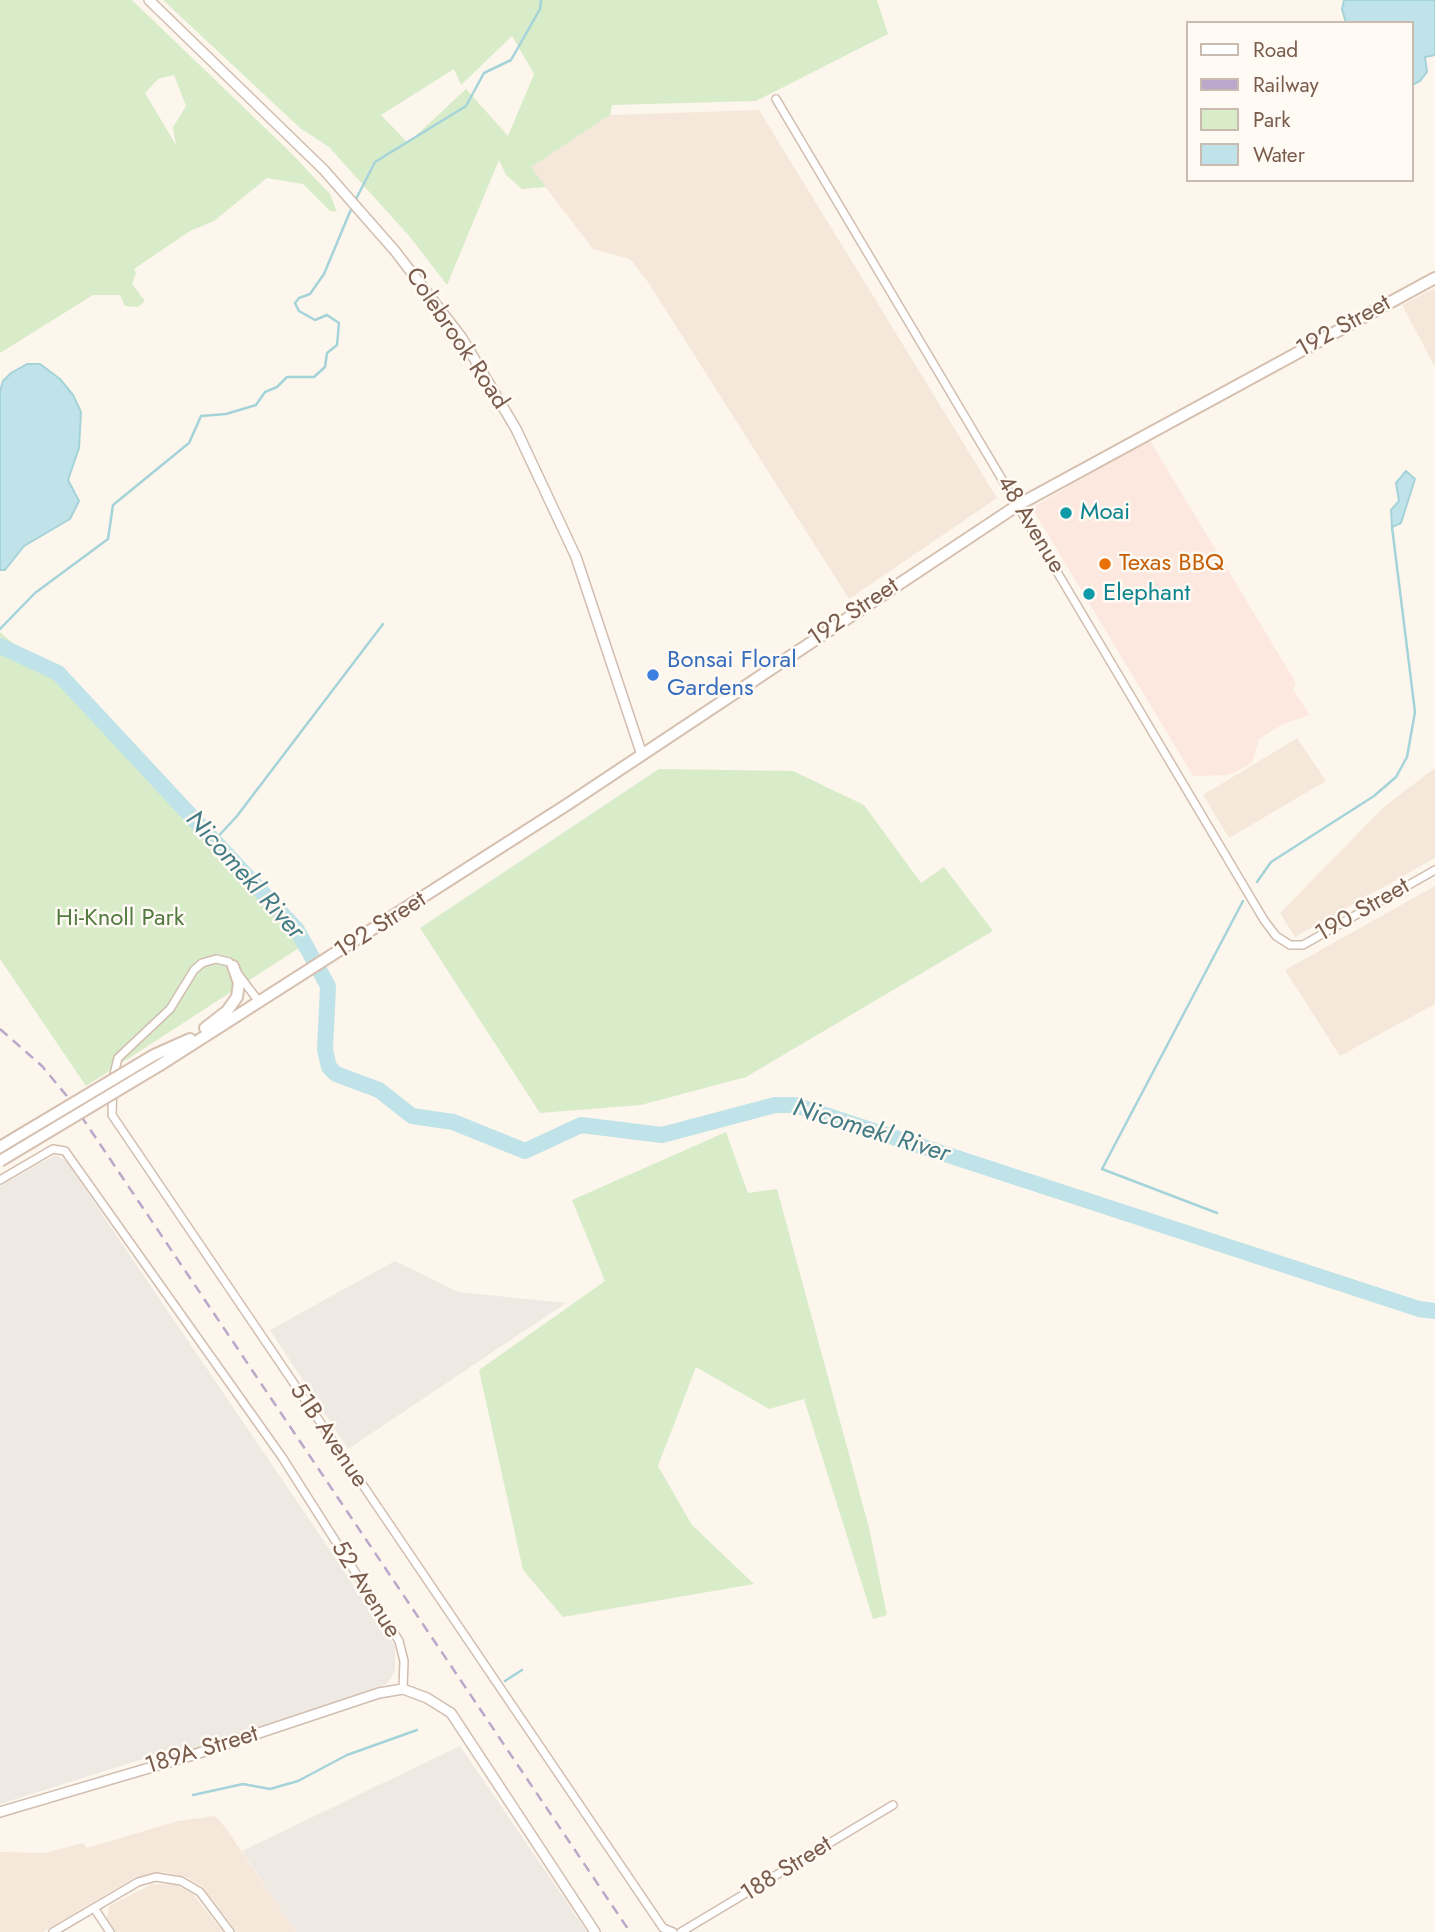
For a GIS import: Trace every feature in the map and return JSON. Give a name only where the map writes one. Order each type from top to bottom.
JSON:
[{"type":"main road","name":"192 Street","points":[[0,1147],[281,990],[642,755],[1018,505],[1435,278]]},
{"type":"main road","points":[[180,1043],[210,1024],[237,997],[239,983],[233,966]]},
{"type":"main road","name":"192 Street","points":[[0,1161],[180,1043],[222,1025]]},
{"type":"street","name":"Colebrook Road","points":[[149,0],[344,192],[403,260],[462,338],[516,429],[576,557],[642,755]]},
{"type":"street","name":"48 Avenue","points":[[776,100],[1264,920],[1276,936],[1290,945]]},
{"type":"street","name":"190 Street","points":[[1290,945],[1303,945],[1319,937],[1435,870]]},
{"type":"street","name":"51B Avenue","points":[[233,966],[216,959],[202,963],[194,970],[170,1009],[121,1053],[113,1078],[111,1115],[663,1928],[673,1932]]},
{"type":"street","points":[[233,966],[260,1003]]},
{"type":"street","name":"52 Avenue","points":[[0,1180],[53,1149],[65,1150],[282,1457],[399,1641],[404,1661],[403,1689]]},
{"type":"street","points":[[403,1689],[451,1713],[595,1932]]},
{"type":"street","name":"189A Street","points":[[0,1812],[204,1751],[379,1693],[403,1689]]},
{"type":"street","name":"188 Street","points":[[681,1932],[892,1805]]},
{"type":"street","points":[[53,1932],[138,1882],[170,1878],[200,1892],[230,1932]]},
{"type":"street","points":[[94,1908],[110,1932]]},
{"type":"shaded area","points":[[759,110],[997,498],[849,599],[648,282],[630,259],[593,249],[530,167],[610,115]]},
{"type":"shaded area","points":[[1435,288],[1435,367],[1402,305]]},
{"type":"shaded area","points":[[1149,439],[1296,683],[1293,689],[1310,715],[1283,724],[1259,739],[1252,763],[1229,775],[1193,776],[1032,508]]},
{"type":"shaded area","points":[[1297,738],[1326,781],[1229,838],[1203,795]]},
{"type":"shaded area","points":[[1435,768],[1435,858],[1295,937],[1280,913],[1385,806]]},
{"type":"shaded area","points":[[1435,886],[1435,1004],[1340,1056],[1285,970]]},
{"type":"shaded area","points":[[55,1155],[66,1161],[395,1646],[395,1671],[387,1684],[284,1721],[196,1748],[178,1748],[0,1804],[0,1186]]},
{"type":"shaded area","points":[[395,1261],[458,1292],[566,1303],[348,1449],[270,1330]]},
{"type":"shaded area","points":[[460,1746],[587,1932],[296,1932],[242,1851]]},
{"type":"shaded area","points":[[215,1816],[296,1932],[237,1932],[204,1888],[186,1877],[164,1872],[135,1877],[43,1932],[0,1932],[0,1852],[44,1853],[83,1843],[87,1848],[178,1821]]},
{"type":"shaded area","points":[[152,1884],[176,1885],[192,1893],[223,1932],[116,1932],[107,1918],[109,1906]]},
{"type":"green space","points":[[0,0],[132,0],[289,151],[330,194],[337,212],[330,211],[303,184],[267,178],[214,221],[190,231],[134,269],[136,273],[132,284],[145,301],[138,307],[125,306],[120,295],[93,295],[0,353]],"holes":[[[174,75],[186,106],[173,127],[176,145],[145,93],[158,79]]]},
{"type":"green space","points":[[163,0],[877,0],[888,34],[756,101],[612,105],[610,115],[531,167],[546,187],[522,189],[506,175],[499,160],[447,285],[410,237],[329,147],[300,128]],"holes":[[[512,36],[534,74],[508,136],[466,89],[408,143],[381,115],[454,69],[461,85]]]},
{"type":"green space","name":"Hi-Knoll Park","points":[[0,632],[74,696],[148,766],[280,908],[299,948],[86,1086],[0,959]]},
{"type":"green space","points":[[659,769],[793,771],[864,805],[921,883],[944,867],[993,931],[746,1077],[641,1105],[540,1113],[420,928]]},
{"type":"green space","points":[[726,1132],[748,1193],[777,1189],[869,1528],[887,1615],[873,1619],[804,1399],[769,1409],[696,1367],[658,1466],[692,1525],[754,1584],[563,1617],[523,1570],[479,1370],[605,1281],[572,1200]]},
{"type":"water","points":[[1344,0],[1435,0],[1435,55],[1425,57],[1427,72],[1420,81],[1414,84],[1414,21],[1345,21],[1342,9]]},
{"type":"water","points":[[27,364],[40,364],[60,379],[73,395],[81,412],[79,448],[68,480],[79,501],[70,519],[24,546],[5,570],[0,570],[0,391],[3,381],[11,373]]},
{"type":"water","points":[[1406,471],[1415,479],[1401,523],[1392,527],[1391,510],[1399,501],[1396,483]]},
{"type":"waterway","points":[[355,201],[375,162],[466,106],[484,73],[511,60],[540,9],[541,0]]},
{"type":"waterway","points":[[0,629],[35,593],[108,539],[113,505],[189,443],[201,416],[226,414],[256,405],[265,392],[277,387],[287,377],[314,377],[325,367],[327,353],[337,345],[339,323],[327,315],[315,320],[299,311],[295,303],[299,298],[310,294],[324,274],[352,207]]},
{"type":"waterway","points":[[1257,882],[1271,862],[1374,796],[1396,777],[1407,757],[1415,712],[1392,527]]},
{"type":"waterway","points":[[214,841],[237,816],[383,624]]},
{"type":"waterway","name":"Nicomekl River","points":[[0,646],[58,673],[297,930],[328,986],[325,1050],[329,1067],[336,1074],[379,1090],[412,1116],[453,1122],[525,1151],[581,1125],[662,1135],[775,1105],[795,1105],[1419,1309],[1435,1311]]},
{"type":"waterway","points":[[1217,1213],[1102,1169],[1243,901]]},
{"type":"waterway","points":[[505,1681],[522,1670]]},
{"type":"waterway","points":[[193,1795],[243,1784],[270,1789],[298,1781],[347,1755],[417,1730]]},
{"type":"railway","points":[[0,1029],[42,1066],[71,1101],[630,1932]]},
{"type":"place","name":"Moai","points":[[1066,513]]},
{"type":"place","name":"Texas BBQ","points":[[1105,564]]},
{"type":"place","name":"Elephant","points":[[1089,594]]},
{"type":"place","name":"Bonsai Floral Gardens","points":[[653,675]]}]
